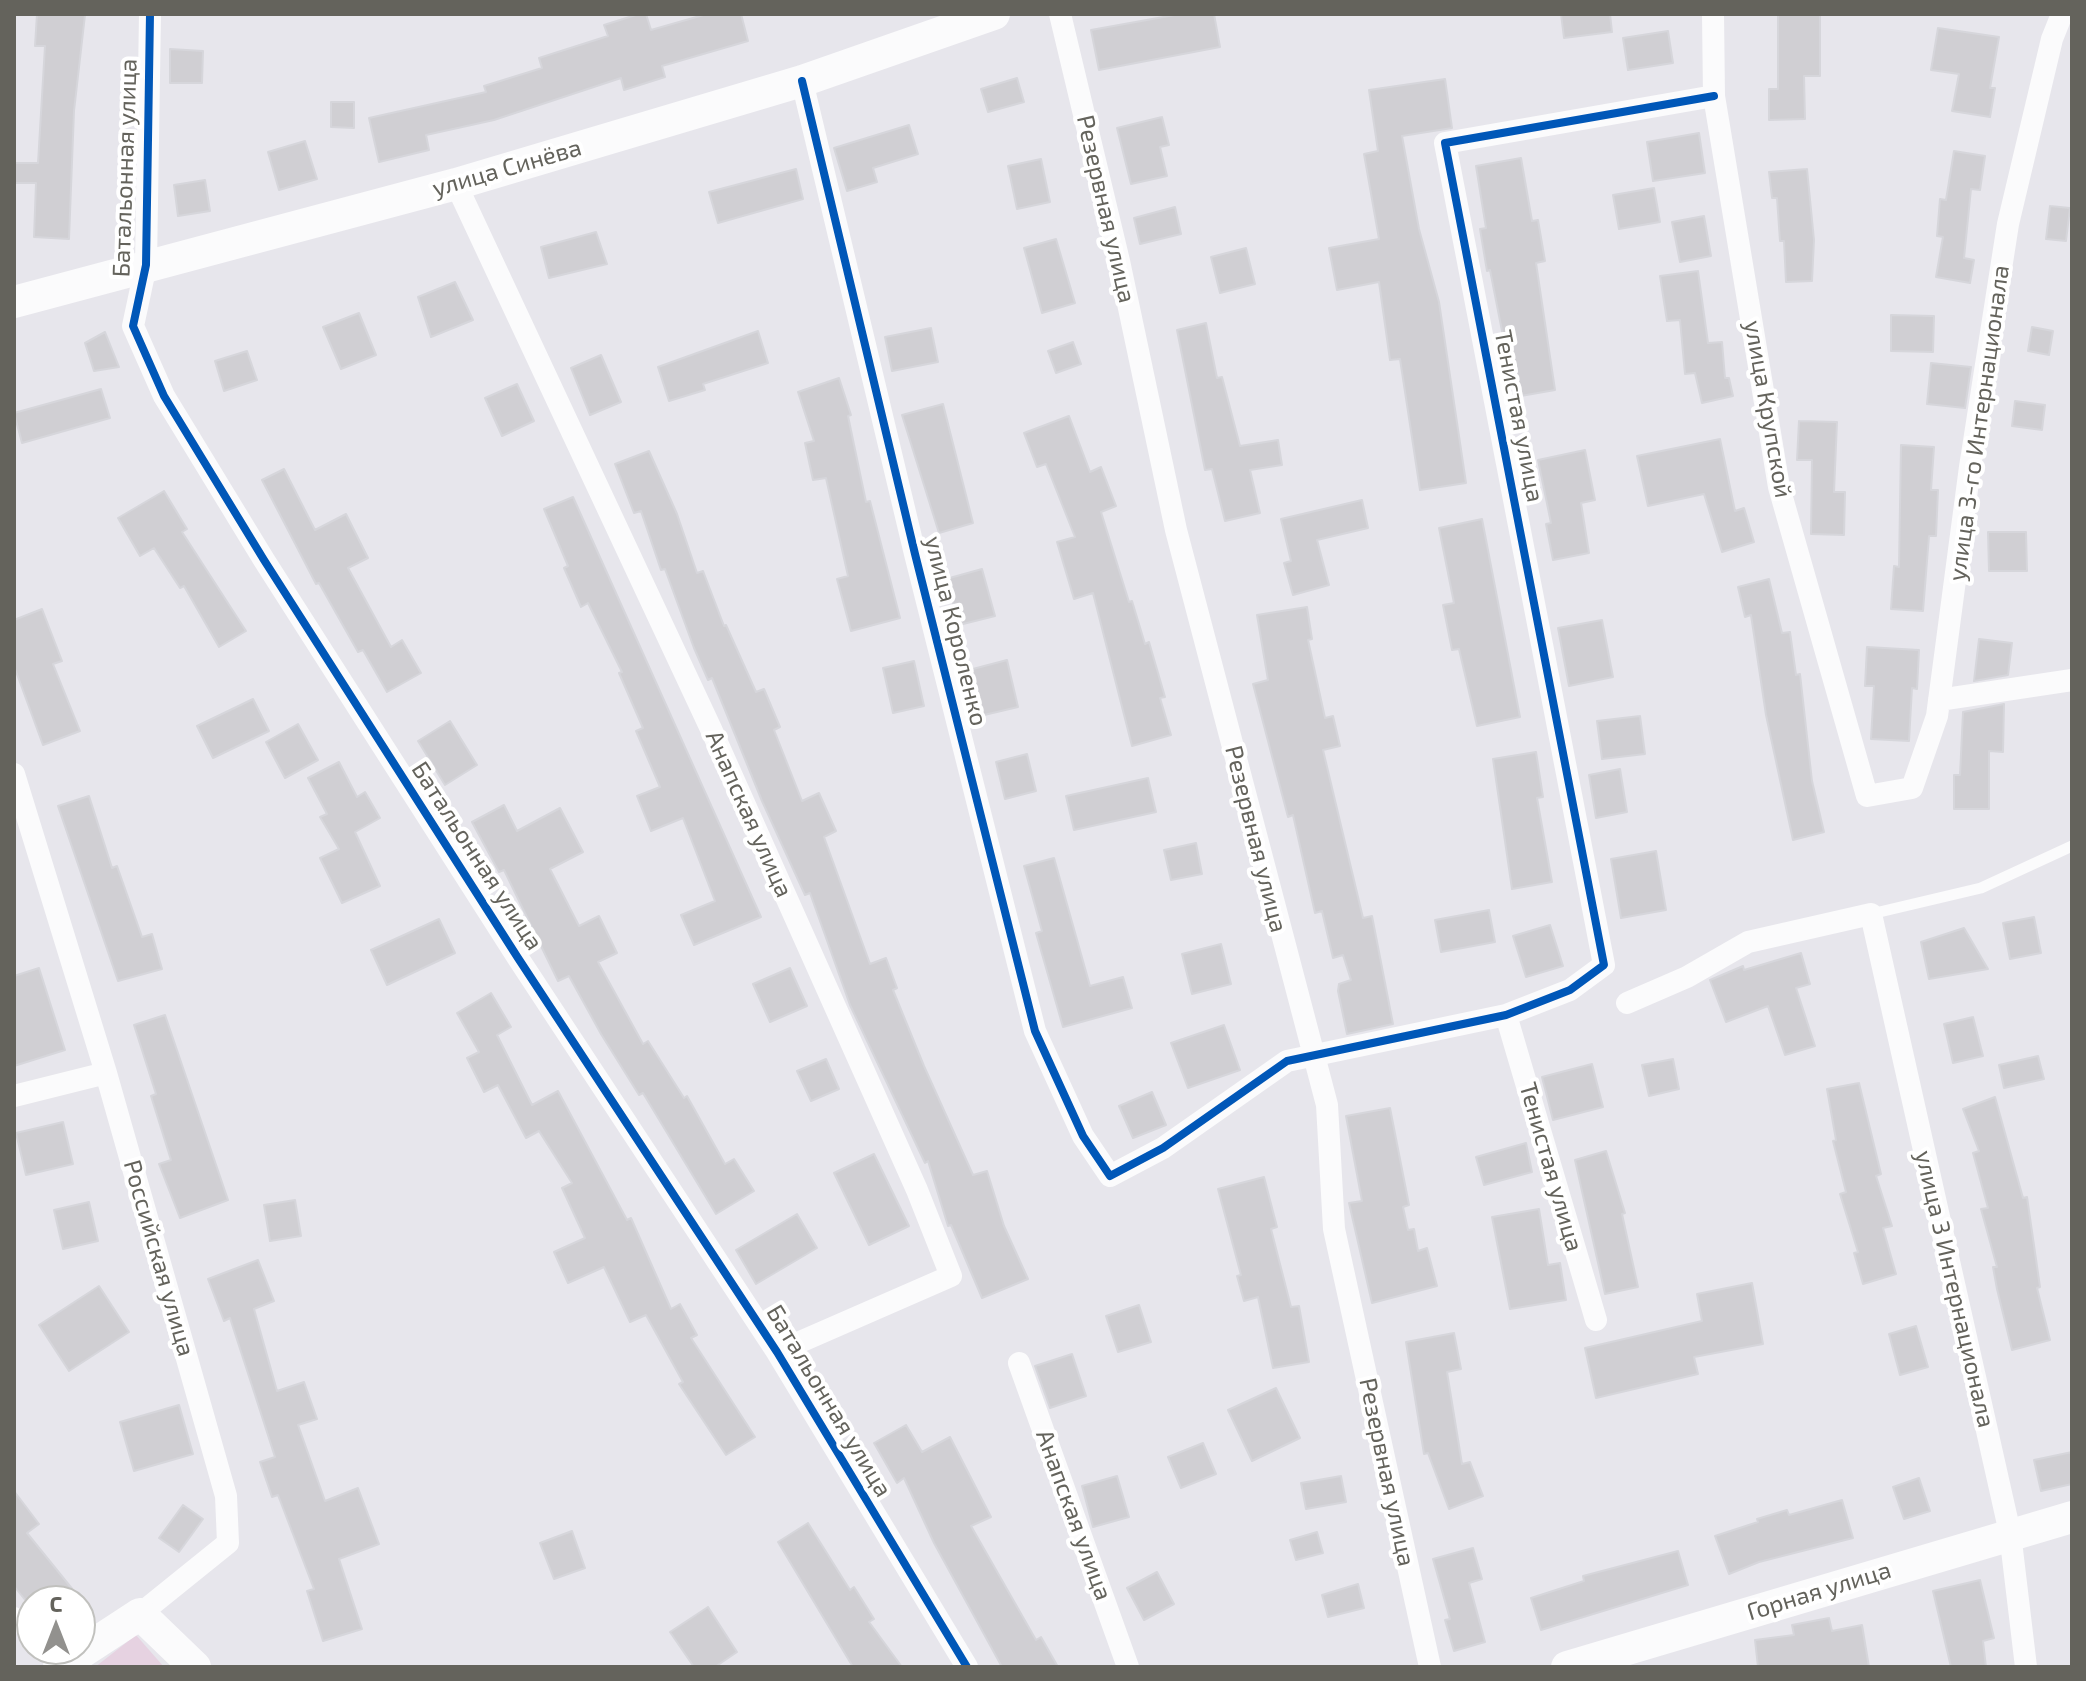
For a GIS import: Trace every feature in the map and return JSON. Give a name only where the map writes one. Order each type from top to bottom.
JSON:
[{"type":"main road","name":"улица Синёва","points":[[14,302],[456,184],[802,81],[994,14]]},
{"type":"main road","name":"Горная улица","points":[[1567,1667],[2072,1517]]},
{"type":"main road","name":"Российская улица","points":[[96,1639],[140,1614]]},
{"type":"main road","points":[[140,1614],[195,1667]]},
{"type":"street","name":"Батальонная улица","points":[[150,14],[146,265],[133,326],[164,396],[264,560],[510,945],[777,1352],[967,1667]]},
{"type":"street","name":"Резервная улица","points":[[1060,14],[1119,261],[1176,530],[1327,1105],[1334,1229],[1430,1667]]},
{"type":"street","name":"улица Крупской","points":[[1713,14],[1714,96],[1779,487],[1867,796]]},
{"type":"street","name":"улица 3-го Интернационала","points":[[1867,796],[1912,788],[1939,700],[1970,467],[2008,224],[2052,39],[2062,14]]},
{"type":"street","name":"улица Короленко","points":[[802,81],[1035,1031],[1083,1136],[1110,1176],[1163,1148],[1287,1061],[1312,1057]]},
{"type":"street","name":"Тенистая улица","points":[[1596,1320],[1506,1015],[1570,990],[1604,965],[1445,143],[1714,96]]},
{"type":"street","name":"Анапская улица","points":[[456,184],[717,744],[951,1276],[777,1352]]},
{"type":"street","points":[[1939,700],[2072,680]]},
{"type":"street","name":"Российская улица","points":[[14,774],[106,1073],[226,1496],[228,1543],[140,1614]]},
{"type":"street","points":[[1627,1003],[1687,977],[1748,942],[1871,914]]},
{"type":"street","name":"улица 3 Интернационала","points":[[1871,914],[2010,1533],[2026,1667]]},
{"type":"street","points":[[1312,1057],[1506,1015]]},
{"type":"street","points":[[14,1096],[106,1073]]},
{"type":"street","name":"Анапская улица","points":[[1019,1363],[1128,1667]]},
{"type":"lane","points":[[1871,914],[1981,888],[2072,846]]},
{"type":"shaded area","points":[[136,1635],[164,1667],[95,1667]]},
{"type":"building","points":[[37,14],[85,15],[74,111],[69,239],[34,237],[36,183],[14,183],[14,163],[38,163],[45,46],[35,46]]},
{"type":"building","points":[[646,14],[651,30],[707,14],[741,14],[748,41],[662,66],[665,77],[624,90],[621,78],[494,120],[426,135],[429,150],[379,162],[369,118],[486,92],[484,86],[542,68],[539,58],[608,36],[604,25]]},
{"type":"building","points":[[1180,14],[1214,14],[1220,47],[1099,70],[1091,30]]},
{"type":"building","points":[[1561,14],[1610,14],[1612,32],[1564,38]]},
{"type":"building","points":[[1778,14],[1820,14],[1820,76],[1804,76],[1805,119],[1769,120],[1769,89],[1778,89]]},
{"type":"building","points":[[1938,28],[1999,37],[1990,88],[1995,88],[1990,117],[1952,111],[1959,74],[1931,70]]},
{"type":"building","points":[[1668,31],[1673,63],[1628,70],[1623,38]]},
{"type":"building","points":[[170,49],[203,51],[202,83],[170,83]]},
{"type":"building","points":[[1017,78],[1024,102],[988,112],[981,89]]},
{"type":"building","points":[[1445,79],[1452,128],[1402,136],[1419,229],[1439,302],[1466,483],[1420,490],[1400,359],[1390,360],[1379,282],[1337,290],[1329,248],[1379,239],[1364,154],[1378,151],[1369,90]]},
{"type":"building","points":[[331,102],[354,102],[354,128],[331,127]]},
{"type":"building","points":[[1162,117],[1169,145],[1160,147],[1167,176],[1131,184],[1117,128]]},
{"type":"building","points":[[909,125],[918,154],[873,168],[877,182],[847,191],[834,148]]},
{"type":"building","points":[[1699,133],[1705,173],[1653,181],[1647,142]]},
{"type":"building","points":[[305,141],[317,179],[279,190],[268,152]]},
{"type":"building","points":[[1954,151],[1985,156],[1980,190],[1971,189],[1964,258],[1974,260],[1970,283],[1936,277],[1943,237],[1937,236],[1940,199],[1946,200]]},
{"type":"building","points":[[1521,158],[1532,221],[1538,220],[1545,261],[1536,263],[1555,390],[1515,397],[1490,270],[1487,271],[1480,229],[1486,228],[1476,166]]},
{"type":"building","points":[[1041,159],[1050,202],[1017,209],[1008,166]]},
{"type":"building","points":[[796,169],[803,199],[718,223],[709,192]]},
{"type":"building","points":[[1807,169],[1814,240],[1812,281],[1786,282],[1784,241],[1780,241],[1777,198],[1772,198],[1769,172]]},
{"type":"building","points":[[205,180],[210,211],[178,216],[174,185]]},
{"type":"building","points":[[1654,188],[1660,222],[1619,229],[1613,195]]},
{"type":"building","points":[[2050,206],[2070,208],[2066,241],[2046,239]]},
{"type":"building","points":[[1175,207],[1181,234],[1140,244],[1134,218]]},
{"type":"building","points":[[1704,216],[1711,256],[1680,262],[1672,222]]},
{"type":"building","points":[[596,232],[607,264],[549,278],[541,247]]},
{"type":"building","points":[[1056,239],[1075,303],[1042,313],[1024,248]]},
{"type":"building","points":[[1246,248],[1255,284],[1220,293],[1211,257]]},
{"type":"building","points":[[1698,271],[1708,343],[1722,342],[1725,378],[1729,378],[1733,396],[1702,403],[1695,373],[1685,374],[1680,320],[1667,321],[1660,276]]},
{"type":"building","points":[[455,282],[473,320],[431,337],[418,297]]},
{"type":"building","points":[[359,313],[376,355],[341,369],[323,327]]},
{"type":"building","points":[[1891,315],[1934,316],[1933,352],[1891,351]]},
{"type":"building","points":[[1206,323],[1217,378],[1222,377],[1240,446],[1278,440],[1282,465],[1250,470],[1260,513],[1225,521],[1212,469],[1205,470],[1177,330]]},
{"type":"building","points":[[2032,327],[2053,331],[2049,355],[2028,351]]},
{"type":"building","points":[[931,328],[938,362],[892,371],[885,337]]},
{"type":"building","points":[[758,331],[768,363],[703,384],[705,390],[669,401],[658,367]]},
{"type":"building","points":[[105,332],[119,367],[94,371],[85,343]]},
{"type":"building","points":[[1073,342],[1081,364],[1056,373],[1048,351]]},
{"type":"building","points":[[247,351],[257,380],[224,391],[215,361]]},
{"type":"building","points":[[601,355],[621,402],[590,415],[571,368]]},
{"type":"building","points":[[1931,363],[1971,367],[1965,408],[1927,404]]},
{"type":"building","points":[[839,378],[851,415],[848,416],[866,502],[870,501],[900,618],[851,631],[837,579],[848,576],[826,478],[813,480],[805,443],[814,441],[798,392]]},
{"type":"building","points":[[517,384],[534,421],[502,436],[485,398]]},
{"type":"building","points":[[101,389],[110,418],[22,443],[14,413]]},
{"type":"building","points":[[2015,401],[2045,405],[2042,430],[2012,426]]},
{"type":"building","points":[[943,404],[973,523],[939,533],[902,415]]},
{"type":"building","points":[[1069,416],[1090,472],[1101,467],[1116,506],[1101,512],[1129,602],[1132,601],[1145,644],[1149,642],[1165,697],[1160,698],[1171,735],[1132,746],[1093,593],[1074,599],[1057,542],[1075,537],[1046,464],[1037,467],[1024,433]]},
{"type":"building","points":[[1799,421],[1837,422],[1834,492],[1845,492],[1844,535],[1811,534],[1812,460],[1797,460]]},
{"type":"building","points":[[1720,439],[1735,511],[1744,508],[1754,542],[1722,552],[1704,494],[1648,506],[1637,456]]},
{"type":"building","points":[[1901,445],[1934,447],[1931,490],[1938,490],[1936,536],[1929,536],[1923,611],[1891,609],[1894,566],[1899,567]]},
{"type":"building","points":[[1585,450],[1595,500],[1581,503],[1589,553],[1553,560],[1546,524],[1551,523],[1538,460]]},
{"type":"building","points":[[649,451],[677,514],[697,573],[703,571],[724,626],[756,692],[764,689],[780,727],[774,730],[802,801],[819,793],[836,831],[824,837],[870,964],[886,958],[897,988],[893,990],[924,1066],[973,1175],[987,1171],[1004,1226],[1028,1279],[982,1298],[951,1225],[948,1226],[928,1161],[925,1163],[850,1005],[810,893],[805,895],[762,801],[712,678],[708,680],[694,648],[665,569],[661,570],[641,511],[634,513],[615,464]]},
{"type":"building","points":[[284,469],[315,530],[346,514],[368,558],[348,568],[391,647],[402,640],[421,673],[387,692],[363,650],[358,652],[319,583],[316,584],[262,480]]},
{"type":"building","points":[[164,491],[187,529],[182,532],[246,631],[219,647],[184,586],[180,588],[154,548],[140,556],[118,518]]},
{"type":"building","points":[[573,497],[761,917],[694,945],[681,915],[715,901],[683,818],[651,831],[637,796],[660,787],[636,731],[643,728],[619,673],[622,672],[588,603],[581,607],[544,509]]},
{"type":"building","points":[[1362,500],[1368,528],[1317,540],[1329,585],[1293,595],[1284,563],[1291,561],[1281,519]]},
{"type":"building","points":[[1482,519],[1520,717],[1477,726],[1459,649],[1452,650],[1443,605],[1454,603],[1439,528]]},
{"type":"building","points":[[1988,532],[2026,532],[2027,571],[1989,571]]},
{"type":"building","points":[[982,569],[995,616],[959,625],[946,579]]},
{"type":"building","points":[[1769,579],[1782,633],[1790,632],[1796,675],[1800,674],[1812,781],[1824,832],[1793,840],[1766,715],[1751,615],[1745,617],[1738,587]]},
{"type":"building","points":[[1307,607],[1312,639],[1308,640],[1325,718],[1333,716],[1340,746],[1323,750],[1363,918],[1372,916],[1393,1024],[1347,1034],[1338,991],[1339,984],[1351,980],[1343,955],[1333,958],[1322,911],[1315,913],[1293,815],[1288,817],[1253,684],[1268,680],[1257,615]]},
{"type":"building","points":[[42,609],[62,661],[53,664],[80,731],[43,745],[14,666],[14,620]]},
{"type":"building","points":[[1602,620],[1613,677],[1569,686],[1558,628]]},
{"type":"building","points":[[1979,639],[2012,643],[2008,675],[1974,681]]},
{"type":"building","points":[[1867,647],[1919,650],[1917,689],[1912,688],[1909,741],[1871,739],[1874,686],[1865,686]]},
{"type":"building","points":[[1007,660],[1018,707],[980,716],[969,670]]},
{"type":"building","points":[[914,661],[924,706],[893,713],[883,668]]},
{"type":"building","points":[[253,699],[269,731],[213,758],[197,726]]},
{"type":"building","points":[[2004,704],[2003,752],[1989,751],[1989,809],[1954,809],[1954,775],[1960,775],[1963,712]]},
{"type":"building","points":[[1640,716],[1645,754],[1602,759],[1597,721]]},
{"type":"building","points":[[450,721],[477,765],[445,785],[418,741]]},
{"type":"building","points":[[298,724],[318,760],[285,778],[266,742]]},
{"type":"building","points":[[1536,752],[1543,797],[1537,798],[1552,882],[1512,889],[1493,759]]},
{"type":"building","points":[[1027,754],[1036,791],[1005,799],[996,762]]},
{"type":"building","points":[[339,762],[357,797],[365,792],[380,818],[355,832],[380,886],[342,903],[320,858],[339,849],[320,817],[327,814],[308,778]]},
{"type":"building","points":[[1620,769],[1627,812],[1596,818],[1589,775]]},
{"type":"building","points":[[1148,778],[1156,812],[1074,830],[1066,796]]},
{"type":"building","points":[[89,796],[112,868],[117,866],[142,937],[152,934],[162,969],[118,981],[58,806]]},
{"type":"building","points":[[504,805],[517,831],[560,808],[583,852],[550,869],[579,926],[599,916],[617,953],[598,962],[643,1044],[648,1041],[684,1098],[687,1096],[725,1164],[734,1159],[754,1191],[716,1214],[643,1093],[639,1095],[601,1034],[569,976],[558,981],[504,870],[499,872],[472,822]]},
{"type":"building","points":[[1196,843],[1202,874],[1171,880],[1164,850]]},
{"type":"building","points":[[1656,851],[1666,910],[1621,918],[1611,859]]},
{"type":"building","points":[[1054,858],[1090,986],[1123,977],[1132,1008],[1063,1027],[1036,933],[1042,931],[1024,866]]},
{"type":"building","points":[[1489,910],[1495,942],[1441,952],[1435,920]]},
{"type":"building","points":[[2034,917],[2041,953],[2010,959],[2003,923]]},
{"type":"building","points":[[439,919],[455,953],[387,985],[371,950]]},
{"type":"building","points":[[1550,925],[1563,966],[1526,977],[1513,936]]},
{"type":"building","points":[[1964,928],[1988,969],[1929,979],[1921,942]]},
{"type":"building","points":[[1221,944],[1231,984],[1192,994],[1182,954]]},
{"type":"building","points":[[1801,953],[1810,984],[1796,988],[1815,1046],[1785,1055],[1768,1006],[1726,1022],[1710,980],[1743,966],[1744,970]]},
{"type":"building","points":[[39,968],[65,1050],[14,1066],[14,976]]},
{"type":"building","points":[[790,968],[807,1006],[770,1022],[753,984]]},
{"type":"building","points":[[491,993],[511,1027],[497,1035],[532,1105],[558,1091],[627,1220],[631,1218],[671,1309],[680,1304],[697,1335],[691,1338],[755,1437],[726,1455],[679,1384],[683,1382],[646,1315],[630,1322],[604,1267],[568,1283],[554,1252],[585,1238],[562,1188],[572,1183],[539,1131],[526,1138],[498,1085],[484,1092],[467,1058],[479,1052],[457,1013]]},
{"type":"building","points":[[165,1015],[228,1200],[180,1218],[159,1164],[171,1160],[151,1096],[156,1094],[134,1025]]},
{"type":"building","points":[[1973,1017],[1983,1056],[1953,1063],[1944,1024]]},
{"type":"building","points":[[1224,1025],[1240,1070],[1188,1088],[1171,1043]]},
{"type":"building","points":[[2038,1056],[2044,1079],[2004,1088],[1999,1065]]},
{"type":"building","points":[[826,1059],[839,1089],[811,1101],[797,1071]]},
{"type":"building","points":[[1673,1059],[1679,1089],[1649,1096],[1642,1065]]},
{"type":"building","points":[[1592,1064],[1603,1107],[1553,1120],[1542,1077]]},
{"type":"building","points":[[1859,1083],[1881,1174],[1876,1176],[1892,1226],[1883,1228],[1896,1274],[1863,1284],[1854,1253],[1858,1252],[1840,1194],[1846,1192],[1833,1141],[1836,1140],[1827,1089]]},
{"type":"building","points":[[1152,1092],[1166,1125],[1133,1138],[1119,1106]]},
{"type":"building","points":[[1995,1097],[2023,1198],[2027,1197],[2040,1287],[2037,1288],[2050,1340],[2012,1350],[1993,1267],[1997,1267],[1981,1209],[1988,1208],[1973,1153],[1979,1151],[1963,1109]]},
{"type":"building","points":[[1390,1108],[1409,1205],[1403,1207],[1408,1230],[1414,1229],[1418,1251],[1427,1248],[1437,1286],[1372,1303],[1349,1203],[1362,1201],[1346,1116]]},
{"type":"building","points":[[63,1122],[73,1164],[26,1175],[16,1133]]},
{"type":"building","points":[[1526,1143],[1532,1172],[1484,1185],[1476,1157]]},
{"type":"building","points":[[1606,1151],[1625,1213],[1622,1214],[1638,1287],[1605,1294],[1575,1160]]},
{"type":"building","points":[[874,1154],[909,1226],[869,1245],[834,1173]]},
{"type":"building","points":[[1264,1177],[1277,1227],[1271,1229],[1291,1307],[1299,1306],[1309,1362],[1273,1368],[1258,1297],[1244,1301],[1237,1276],[1241,1275],[1218,1189]]},
{"type":"building","points":[[295,1200],[301,1236],[270,1241],[264,1205]]},
{"type":"building","points":[[89,1202],[98,1241],[63,1249],[54,1210]]},
{"type":"building","points":[[1539,1209],[1548,1265],[1560,1263],[1566,1300],[1510,1309],[1492,1217]]},
{"type":"building","points":[[797,1214],[817,1248],[756,1284],[736,1250]]},
{"type":"building","points":[[258,1260],[274,1301],[254,1309],[277,1391],[304,1382],[317,1419],[298,1425],[325,1501],[358,1488],[379,1544],[339,1559],[362,1629],[323,1641],[307,1591],[314,1589],[278,1495],[272,1497],[260,1462],[275,1457],[230,1318],[224,1321],[208,1279]]},
{"type":"building","points":[[1752,1283],[1763,1344],[1694,1357],[1698,1374],[1596,1398],[1585,1348],[1702,1321],[1697,1294]]},
{"type":"building","points":[[99,1286],[129,1332],[69,1371],[39,1325]]},
{"type":"building","points":[[1139,1305],[1151,1342],[1118,1352],[1106,1316]]},
{"type":"building","points":[[1916,1326],[1928,1367],[1900,1375],[1889,1334]]},
{"type":"building","points":[[1454,1333],[1461,1369],[1447,1372],[1462,1464],[1470,1462],[1483,1496],[1449,1509],[1428,1453],[1424,1454],[1406,1342]]},
{"type":"building","points":[[1072,1354],[1086,1396],[1050,1408],[1035,1366]]},
{"type":"building","points":[[1276,1388],[1300,1438],[1252,1461],[1228,1410]]},
{"type":"building","points":[[179,1405],[193,1454],[134,1471],[120,1422]]},
{"type":"building","points":[[906,1425],[922,1452],[950,1437],[991,1517],[971,1526],[1036,1640],[1041,1637],[1058,1667],[1002,1667],[934,1543],[904,1478],[897,1483],[874,1443]]},
{"type":"building","points":[[1203,1443],[1216,1474],[1181,1488],[1168,1457]]},
{"type":"building","points":[[2072,1452],[2072,1484],[2041,1491],[2034,1460]]},
{"type":"building","points":[[1117,1476],[1129,1517],[1093,1527],[1082,1486]]},
{"type":"building","points":[[1341,1476],[1346,1502],[1306,1509],[1301,1483]]},
{"type":"building","points":[[1919,1478],[1930,1511],[1904,1519],[1893,1487]]},
{"type":"building","points":[[14,1491],[39,1524],[27,1533],[69,1585],[16,1585],[16,1588]]},
{"type":"building","points":[[1842,1500],[1853,1538],[1759,1562],[1729,1574],[1715,1536],[1787,1510],[1789,1515]]},
{"type":"building","points":[[183,1505],[203,1519],[179,1552],[159,1538]]},
{"type":"building","points":[[808,1523],[850,1590],[854,1587],[874,1619],[869,1622],[902,1667],[853,1667],[778,1542]]},
{"type":"building","points":[[572,1531],[585,1568],[554,1579],[540,1543]]},
{"type":"building","points":[[1317,1532],[1323,1553],[1296,1560],[1290,1540]]},
{"type":"building","points":[[1473,1548],[1482,1579],[1469,1583],[1485,1642],[1454,1651],[1445,1620],[1450,1619],[1433,1559]]},
{"type":"building","points":[[1678,1551],[1688,1585],[1541,1630],[1531,1598],[1584,1581],[1583,1576]]},
{"type":"building","points":[[1157,1572],[1174,1604],[1144,1620],[1127,1588]]},
{"type":"building","points":[[1980,1580],[1994,1638],[1983,1641],[1986,1667],[1951,1667],[1933,1591]]},
{"type":"building","points":[[1358,1584],[1364,1608],[1328,1617],[1322,1595]]},
{"type":"building","points":[[708,1607],[737,1652],[715,1667],[694,1667],[670,1632]]},
{"type":"building","points":[[1829,1618],[1832,1631],[1862,1625],[1869,1667],[1758,1667],[1755,1640],[1794,1635],[1792,1625]]},
{"type":"cycle path","points":[[150,14],[146,265],[133,326],[164,396],[264,560],[518,958],[777,1352],[967,1667]]},
{"type":"cycle path","points":[[802,81],[915,554],[1035,1031],[1083,1136],[1110,1176],[1163,1148],[1287,1061],[1506,1015],[1570,990],[1604,965],[1445,143],[1714,96]]}]
